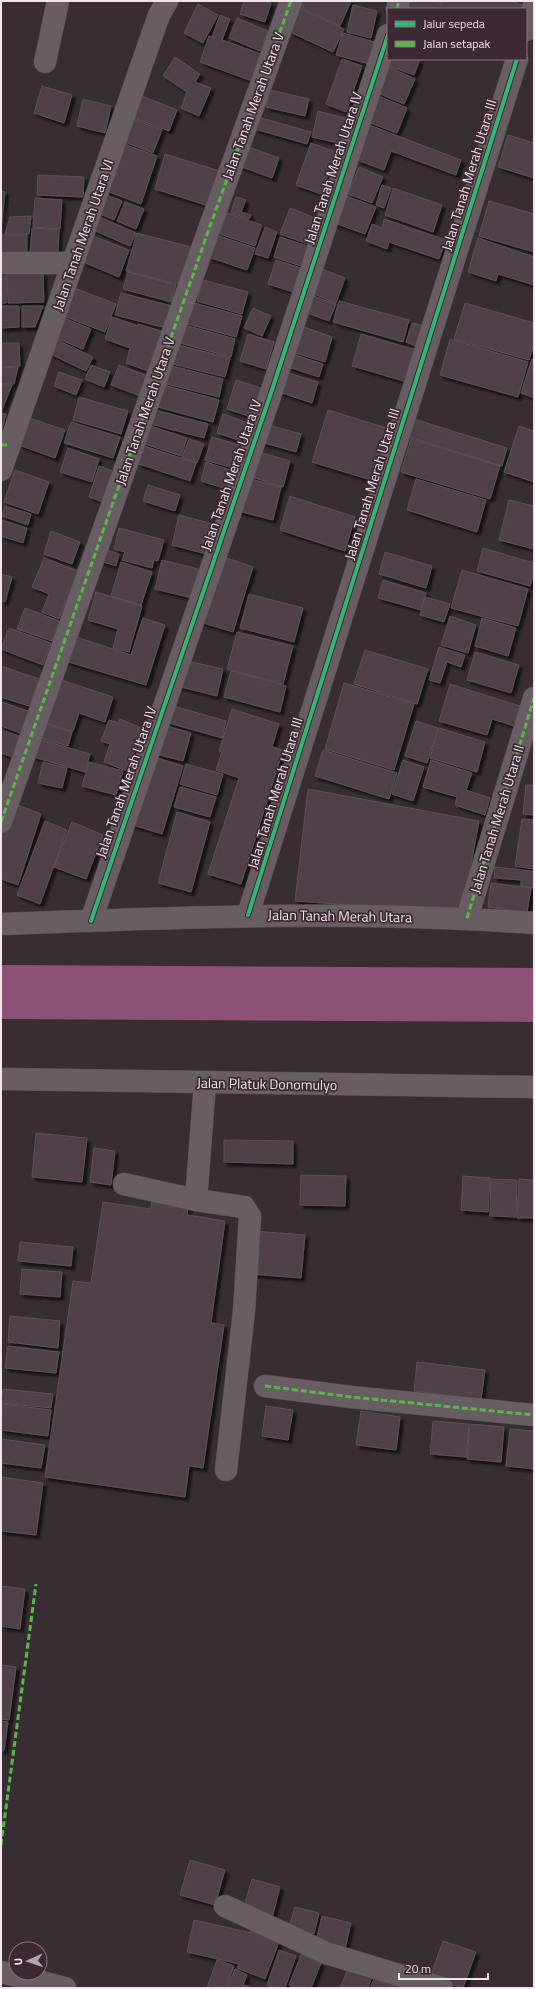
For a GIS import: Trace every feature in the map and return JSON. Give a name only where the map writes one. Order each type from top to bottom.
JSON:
[{"type":"street","points":[[46,62],[58,1]]},
{"type":"street","name":"Jalan Tanah Merah Utara VI","points":[[1,470],[6,445],[73,263],[157,22],[167,1]]},
{"type":"street","name":"Jalan Tanah Merah Utara V","points":[[1,822],[208,232],[291,1]]},
{"type":"street","points":[[527,27],[534,5]]},
{"type":"street","name":"Jalan Tanah Merah Utara IV","points":[[90,921],[270,396],[387,38]]},
{"type":"street","name":"Jalan Tanah Merah Utara III","points":[[248,915],[517,60]]},
{"type":"street","points":[[1,263],[73,263]]},
{"type":"street","name":"Jalan Tanah Merah Utara II","points":[[467,918],[534,698]]},
{"type":"street","name":"Jalan Tanah Merah Utara","points":[[1,924],[248,915],[467,918],[534,923]]},
{"type":"street","name":"Jalan Platuk Donomulyo","points":[[1,1080],[534,1087]]},
{"type":"street","points":[[196,1200],[205,1083]]},
{"type":"street","points":[[124,1184],[196,1200],[244,1207],[250,1216],[244,1311],[226,1470]]},
{"type":"street","points":[[264,1386],[351,1397],[534,1416]]},
{"type":"street","points":[[225,1906],[326,1953],[442,1988]]},
{"type":"street","points":[[1,1972],[65,1988]]},
{"type":"building","points":[[244,1],[265,1],[271,3],[265,22],[240,14]]},
{"type":"building","points":[[293,1],[351,1],[340,26],[292,4]]},
{"type":"building","points":[[410,1],[441,1],[438,8],[406,8]]},
{"type":"building","points":[[442,1],[511,1],[524,6],[523,8],[439,8]]},
{"type":"building","points":[[198,4],[218,15],[203,43],[184,33]]},
{"type":"building","points":[[353,5],[377,11],[371,38],[347,32]]},
{"type":"building","points":[[300,9],[344,29],[333,52],[290,32]]},
{"type":"building","points":[[220,15],[230,19],[222,40],[261,54],[252,81],[200,62],[209,36],[212,37]]},
{"type":"building","points":[[237,18],[268,31],[260,51],[229,38]]},
{"type":"building","points":[[343,33],[374,42],[369,64],[336,55]]},
{"type":"building","points":[[175,57],[200,74],[195,82],[211,88],[199,116],[181,108],[187,92],[163,76]]},
{"type":"building","points":[[342,59],[362,66],[346,112],[326,104]]},
{"type":"building","points":[[391,60],[420,60],[414,75],[389,66]]},
{"type":"building","points":[[389,67],[415,79],[404,104],[378,93]]},
{"type":"building","points":[[42,86],[72,95],[64,123],[34,113]]},
{"type":"building","points":[[270,90],[309,99],[305,116],[266,107]]},
{"type":"building","points":[[142,96],[177,110],[169,131],[134,118]]},
{"type":"building","points":[[378,96],[407,108],[397,133],[368,122]]},
{"type":"building","points":[[83,99],[111,106],[105,133],[77,126]]},
{"type":"building","points":[[318,111],[348,119],[342,144],[312,137]]},
{"type":"building","points":[[258,117],[311,132],[307,144],[255,129]]},
{"type":"building","points":[[133,119],[162,130],[153,153],[125,142]]},
{"type":"building","points":[[369,125],[461,160],[456,175],[391,151],[384,170],[357,160]]},
{"type":"building","points":[[508,135],[534,143],[534,178],[498,167]]},
{"type":"building","points":[[121,143],[157,156],[141,204],[104,190]]},
{"type":"building","points":[[311,143],[336,152],[321,194],[296,185]]},
{"type":"building","points":[[246,146],[279,158],[272,178],[239,166]]},
{"type":"building","points":[[165,154],[223,172],[212,207],[155,189]]},
{"type":"building","points":[[359,167],[383,177],[372,203],[348,194]]},
{"type":"building","points":[[38,175],[84,177],[83,197],[37,195]]},
{"type":"building","points":[[382,185],[391,188],[384,208],[376,205]]},
{"type":"building","points":[[393,188],[442,205],[433,232],[385,215]]},
{"type":"building","points":[[1,191],[5,192],[1,229]]},
{"type":"building","points":[[103,194],[122,201],[114,220],[96,212]]},
{"type":"building","points":[[343,195],[376,207],[365,234],[332,222]]},
{"type":"building","points":[[236,197],[246,200],[241,212],[251,215],[249,219],[231,213]]},
{"type":"building","points":[[35,198],[62,200],[60,229],[33,227]]},
{"type":"building","points":[[489,201],[534,214],[534,252],[479,236]]},
{"type":"building","points":[[125,202],[144,209],[136,229],[117,221]]},
{"type":"building","points":[[290,208],[318,219],[308,244],[280,234]]},
{"type":"building","points":[[227,213],[262,225],[255,246],[220,234]]},
{"type":"building","points":[[31,216],[29,234],[5,234],[10,217]]},
{"type":"building","points":[[97,216],[136,233],[130,246],[91,229]]},
{"type":"building","points":[[384,219],[446,240],[439,259],[389,242],[387,249],[366,241],[372,224],[382,228]]},
{"type":"building","points":[[265,227],[277,232],[268,258],[255,254]]},
{"type":"building","points":[[32,228],[59,230],[58,256],[30,254]]},
{"type":"building","points":[[137,233],[191,247],[181,285],[126,271]]},
{"type":"building","points":[[1,235],[27,235],[27,254],[1,254]]},
{"type":"building","points":[[216,235],[255,248],[247,270],[208,257]]},
{"type":"building","points":[[93,236],[129,250],[119,277],[83,262]]},
{"type":"building","points":[[280,237],[310,247],[304,267],[274,257]]},
{"type":"building","points":[[478,238],[534,257],[534,285],[498,274],[496,281],[468,272]]},
{"type":"building","points":[[276,260],[301,268],[293,292],[268,284]]},
{"type":"building","points":[[319,268],[345,278],[336,303],[309,292]]},
{"type":"building","points":[[43,272],[44,302],[8,303],[7,273]]},
{"type":"building","points":[[128,272],[176,285],[171,302],[123,289]]},
{"type":"building","points":[[1,276],[6,276],[6,303],[1,303]]},
{"type":"building","points":[[203,280],[248,292],[242,314],[197,301]]},
{"type":"building","points":[[72,287],[116,304],[105,332],[61,315]]},
{"type":"building","points":[[121,293],[172,306],[166,328],[115,315]]},
{"type":"building","points":[[313,296],[336,304],[329,321],[307,313]]},
{"type":"building","points":[[339,301],[409,320],[403,342],[333,322]]},
{"type":"building","points":[[190,302],[242,316],[236,337],[184,323]]},
{"type":"building","points":[[465,303],[534,323],[534,344],[529,360],[454,339]]},
{"type":"building","points":[[1,306],[19,306],[19,327],[1,328]]},
{"type":"building","points":[[22,306],[43,306],[35,327],[22,327]]},
{"type":"building","points":[[253,308],[271,316],[262,336],[244,328]]},
{"type":"building","points":[[112,317],[138,326],[138,324],[164,332],[151,372],[126,363],[130,348],[105,339]]},
{"type":"building","points":[[64,318],[91,329],[83,349],[56,338]]},
{"type":"building","points":[[412,323],[424,326],[418,347],[406,342]]},
{"type":"building","points":[[181,324],[235,339],[231,357],[176,342]]},
{"type":"building","points":[[304,327],[332,337],[325,362],[296,353]]},
{"type":"building","points":[[248,334],[274,342],[266,369],[240,361]]},
{"type":"building","points":[[361,334],[416,350],[407,382],[352,366]]},
{"type":"building","points":[[51,337],[93,357],[86,371],[44,351]]},
{"type":"building","points":[[450,339],[528,362],[518,397],[440,375]]},
{"type":"building","points":[[1,343],[19,343],[20,366],[1,367]]},
{"type":"building","points":[[174,344],[230,358],[225,377],[169,363]]},
{"type":"building","points":[[292,354],[323,364],[319,377],[288,367]]},
{"type":"building","points":[[532,359],[534,360],[534,398],[521,393]]},
{"type":"building","points":[[91,365],[110,372],[104,387],[85,379]]},
{"type":"building","points":[[119,365],[148,376],[140,396],[111,385]]},
{"type":"building","points":[[168,365],[223,379],[219,397],[163,383]]},
{"type":"building","points":[[18,367],[14,384],[1,384],[1,368]]},
{"type":"building","points":[[59,372],[82,380],[76,395],[54,386]]},
{"type":"building","points":[[285,372],[318,382],[312,403],[279,392]]},
{"type":"building","points":[[236,380],[261,388],[251,417],[227,409]]},
{"type":"building","points":[[160,384],[219,400],[213,422],[154,406]]},
{"type":"building","points":[[1,385],[12,385],[1,412]]},
{"type":"building","points":[[79,397],[128,411],[121,434],[73,420]]},
{"type":"building","points":[[155,410],[208,424],[204,438],[151,424]]},
{"type":"building","points":[[328,410],[390,429],[374,481],[312,462]]},
{"type":"building","points":[[1,414],[6,414],[1,433]]},
{"type":"building","points":[[223,414],[248,423],[241,441],[217,433]]},
{"type":"building","points":[[29,418],[65,430],[55,458],[19,445]]},
{"type":"building","points":[[414,419],[507,448],[502,466],[409,437]]},
{"type":"building","points":[[71,422],[120,437],[113,458],[64,443]]},
{"type":"building","points":[[265,424],[301,434],[296,452],[261,442]]},
{"type":"building","points":[[150,426],[187,438],[181,456],[145,444]]},
{"type":"building","points":[[519,426],[534,431],[534,482],[504,472]]},
{"type":"building","points":[[212,437],[239,445],[233,468],[205,460]]},
{"type":"building","points":[[189,439],[204,444],[197,463],[182,457]]},
{"type":"building","points":[[411,439],[500,466],[490,499],[401,472]]},
{"type":"building","points":[[144,446],[196,463],[190,481],[139,464]]},
{"type":"building","points":[[68,448],[99,459],[92,482],[60,472]]},
{"type":"building","points":[[256,451],[290,461],[283,487],[249,476]]},
{"type":"building","points":[[206,462],[233,471],[227,489],[201,481]]},
{"type":"building","points":[[99,466],[116,472],[106,503],[89,497]]},
{"type":"building","points":[[15,470],[49,482],[38,514],[4,502]]},
{"type":"building","points":[[243,477],[281,487],[273,520],[234,510]]},
{"type":"building","points":[[416,479],[486,500],[477,532],[407,510]]},
{"type":"building","points":[[148,485],[180,495],[175,511],[143,501]]},
{"type":"building","points":[[290,496],[355,517],[345,551],[280,530]]},
{"type":"building","points":[[509,500],[534,506],[534,549],[499,540]]},
{"type":"building","points":[[5,506],[31,514],[28,525],[2,516]]},
{"type":"building","points":[[179,515],[213,524],[206,554],[172,545]]},
{"type":"building","points":[[1,520],[27,528],[23,543],[1,536]]},
{"type":"building","points":[[119,528],[164,540],[158,561],[154,560],[152,568],[122,560],[125,552],[114,549]]},
{"type":"building","points":[[51,531],[80,542],[72,564],[44,554]]},
{"type":"building","points":[[102,548],[119,554],[116,566],[97,560]]},
{"type":"building","points":[[483,548],[534,563],[534,573],[530,586],[477,571]]},
{"type":"building","points":[[385,552],[432,566],[426,588],[379,574]]},
{"type":"building","points":[[221,556],[253,567],[233,632],[200,622]]},
{"type":"building","points":[[44,558],[78,571],[59,619],[42,612],[49,594],[32,587]]},
{"type":"building","points":[[162,560],[198,569],[192,598],[155,589]]},
{"type":"building","points":[[121,562],[152,572],[141,605],[111,596]]},
{"type":"building","points":[[462,570],[528,589],[518,626],[451,608]]},
{"type":"building","points":[[1,574],[12,577],[5,602],[1,600]]},
{"type":"building","points":[[383,580],[426,593],[421,610],[378,598]]},
{"type":"building","points":[[96,592],[142,606],[129,652],[113,648],[118,629],[88,620]]},
{"type":"building","points":[[249,594],[303,608],[294,642],[240,628]]},
{"type":"building","points":[[425,597],[450,604],[444,622],[420,615]]},
{"type":"building","points":[[25,608],[59,621],[52,641],[17,629]]},
{"type":"building","points":[[450,616],[476,625],[468,653],[441,645]]},
{"type":"building","points":[[143,618],[165,625],[146,685],[65,661],[73,636],[131,655]]},
{"type":"building","points":[[482,618],[516,628],[508,656],[475,646]]},
{"type":"building","points":[[9,628],[51,643],[43,665],[1,649]]},
{"type":"building","points":[[237,632],[293,646],[283,684],[227,669]]},
{"type":"building","points":[[439,647],[465,655],[461,667],[447,662],[440,683],[429,680]]},
{"type":"building","points":[[365,650],[428,669],[417,704],[354,684]]},
{"type":"building","points":[[475,652],[519,665],[511,693],[467,680]]},
{"type":"building","points":[[183,660],[223,669],[217,696],[177,686]]},
{"type":"building","points":[[1,666],[39,679],[29,706],[1,697]]},
{"type":"building","points":[[231,671],[286,686],[280,712],[224,697]]},
{"type":"building","points":[[55,678],[113,697],[105,722],[79,713],[73,731],[42,722]]},
{"type":"building","points":[[344,683],[414,704],[394,770],[325,749]]},
{"type":"building","points":[[450,684],[520,706],[514,726],[492,719],[487,735],[439,721]]},
{"type":"building","points":[[1,702],[31,712],[23,734],[1,726]]},
{"type":"building","points":[[170,705],[226,721],[222,738],[165,722]]},
{"type":"building","points":[[232,709],[279,724],[272,747],[283,750],[241,884],[208,874],[239,778],[216,770],[222,752],[219,751]]},
{"type":"building","points":[[120,719],[144,729],[127,771],[104,762],[110,744],[101,741],[109,720],[118,723]]},
{"type":"building","points":[[416,721],[438,728],[427,763],[405,756]]},
{"type":"building","points":[[42,723],[72,732],[68,746],[37,737]]},
{"type":"building","points":[[160,724],[191,733],[183,761],[152,753]]},
{"type":"building","points":[[439,728],[485,742],[477,772],[430,758]]},
{"type":"building","points":[[1,730],[22,737],[15,758],[1,753]]},
{"type":"building","points":[[35,738],[90,754],[85,772],[30,756]]},
{"type":"building","points":[[323,750],[397,773],[389,799],[315,776]]},
{"type":"building","points":[[151,756],[183,766],[162,834],[130,824]]},
{"type":"building","points":[[403,760],[424,767],[413,801],[392,794]]},
{"type":"building","points":[[431,760],[472,773],[466,790],[490,798],[485,815],[455,805],[457,797],[423,787]]},
{"type":"building","points":[[43,762],[67,768],[62,788],[38,783]]},
{"type":"building","points":[[89,762],[123,771],[116,795],[82,786]]},
{"type":"building","points":[[186,764],[223,774],[217,795],[180,784]]},
{"type":"building","points":[[526,785],[534,785],[534,815],[523,814]]},
{"type":"building","points":[[180,787],[216,797],[210,817],[174,807]]},
{"type":"building","points":[[308,789],[479,821],[462,913],[295,901]]},
{"type":"building","points":[[12,803],[41,814],[18,885],[1,879],[1,835]]},
{"type":"building","points":[[177,812],[210,822],[191,892],[158,883]]},
{"type":"building","points":[[522,819],[534,820],[534,869],[515,866]]},
{"type":"building","points":[[45,821],[67,830],[40,904],[17,895]]},
{"type":"building","points":[[72,822],[103,835],[86,879],[54,867]]},
{"type":"building","points":[[495,867],[534,872],[534,888],[521,886],[521,880],[494,878]]},
{"type":"building","points":[[491,883],[531,888],[527,912],[488,907]]},
{"type":"building","points":[[36,1133],[87,1138],[82,1182],[32,1177]]},
{"type":"building","points":[[224,1140],[293,1141],[293,1164],[224,1162]]},
{"type":"building","points":[[94,1148],[115,1151],[111,1185],[90,1182]]},
{"type":"building","points":[[301,1175],[346,1176],[345,1206],[300,1205]]},
{"type":"building","points":[[463,1176],[490,1178],[488,1212],[461,1210]]},
{"type":"building","points":[[491,1179],[517,1180],[516,1217],[490,1216]]},
{"type":"building","points":[[519,1179],[534,1180],[534,1218],[517,1218]]},
{"type":"building","points":[[152,1196],[189,1201],[187,1215],[225,1221],[211,1323],[224,1325],[203,1468],[189,1466],[185,1497],[45,1477],[73,1281],[91,1283],[103,1202],[151,1209]]},
{"type":"building","points":[[254,1231],[305,1235],[301,1278],[250,1274]]},
{"type":"building","points":[[20,1242],[73,1247],[71,1266],[18,1261]]},
{"type":"building","points":[[22,1269],[62,1272],[60,1297],[20,1294]]},
{"type":"building","points":[[10,1316],[60,1321],[58,1348],[8,1342]]},
{"type":"building","points":[[8,1346],[59,1352],[56,1373],[5,1368]]},
{"type":"building","points":[[417,1362],[485,1370],[481,1399],[414,1391]]},
{"type":"building","points":[[3,1389],[53,1394],[51,1408],[1,1403]]},
{"type":"building","points":[[3,1404],[51,1410],[48,1436],[1,1430]]},
{"type":"building","points":[[266,1406],[293,1410],[288,1440],[262,1436]]},
{"type":"building","points":[[361,1411],[400,1417],[396,1450],[356,1445]]},
{"type":"building","points":[[433,1421],[469,1424],[466,1457],[430,1454]]},
{"type":"building","points":[[470,1424],[504,1427],[501,1462],[467,1459]]},
{"type":"building","points":[[510,1429],[534,1431],[534,1469],[506,1466]]},
{"type":"building","points":[[1,1439],[45,1445],[41,1468],[1,1463]]},
{"type":"building","points":[[1,1477],[43,1483],[36,1535],[1,1531]]},
{"type":"building","points":[[1,1586],[25,1589],[20,1629],[1,1626]]},
{"type":"building","points":[[1,1665],[16,1667],[9,1720],[1,1719]]},
{"type":"building","points":[[1,1721],[8,1722],[4,1751],[1,1751]]},
{"type":"building","points":[[190,1860],[225,1870],[215,1905],[180,1895]]},
{"type":"building","points":[[252,1879],[280,1887],[272,1918],[243,1910]]},
{"type":"building","points":[[295,1907],[319,1913],[314,1934],[289,1927]]},
{"type":"building","points":[[322,1916],[351,1923],[344,1953],[315,1946]]},
{"type":"building","points":[[194,1920],[251,1933],[251,1931],[279,1942],[265,1979],[237,1968],[239,1964],[187,1952]]},
{"type":"building","points":[[443,1941],[476,1952],[463,1988],[430,1978]]},
{"type":"building","points":[[279,1950],[296,1956],[285,1988],[275,1988],[267,1985]]},
{"type":"building","points":[[301,1955],[321,1963],[311,1988],[296,1988],[289,1985]]},
{"type":"building","points":[[217,1960],[234,1966],[226,1988],[207,1988]]},
{"type":"building","points":[[349,1967],[372,1976],[368,1988],[340,1988]]},
{"type":"building","points":[[235,1969],[247,1975],[242,1988],[227,1988]]},
{"type":"building","points":[[374,1979],[392,1986],[391,1988],[370,1988]]},
{"type":"building","points":[[394,1983],[408,1988],[392,1988]]},
{"type":"building","points":[[244,1985],[253,1988],[243,1988]]},
{"type":"waterway","points":[[1,992],[534,995]]},
{"type":"marked path","points":[[1,822],[208,232],[291,1]]},
{"type":"marked path","points":[[397,8],[399,1]]},
{"type":"marked path","points":[[1,445],[10,445]]},
{"type":"marked path","points":[[467,918],[534,698]]},
{"type":"marked path","points":[[265,1386],[351,1397],[534,1415]]},
{"type":"marked path","points":[[1,1845],[36,1584]]},
{"type":"cycle path","points":[[91,921],[270,396],[387,38]]},
{"type":"cycle path","points":[[248,915],[517,60]]}]
